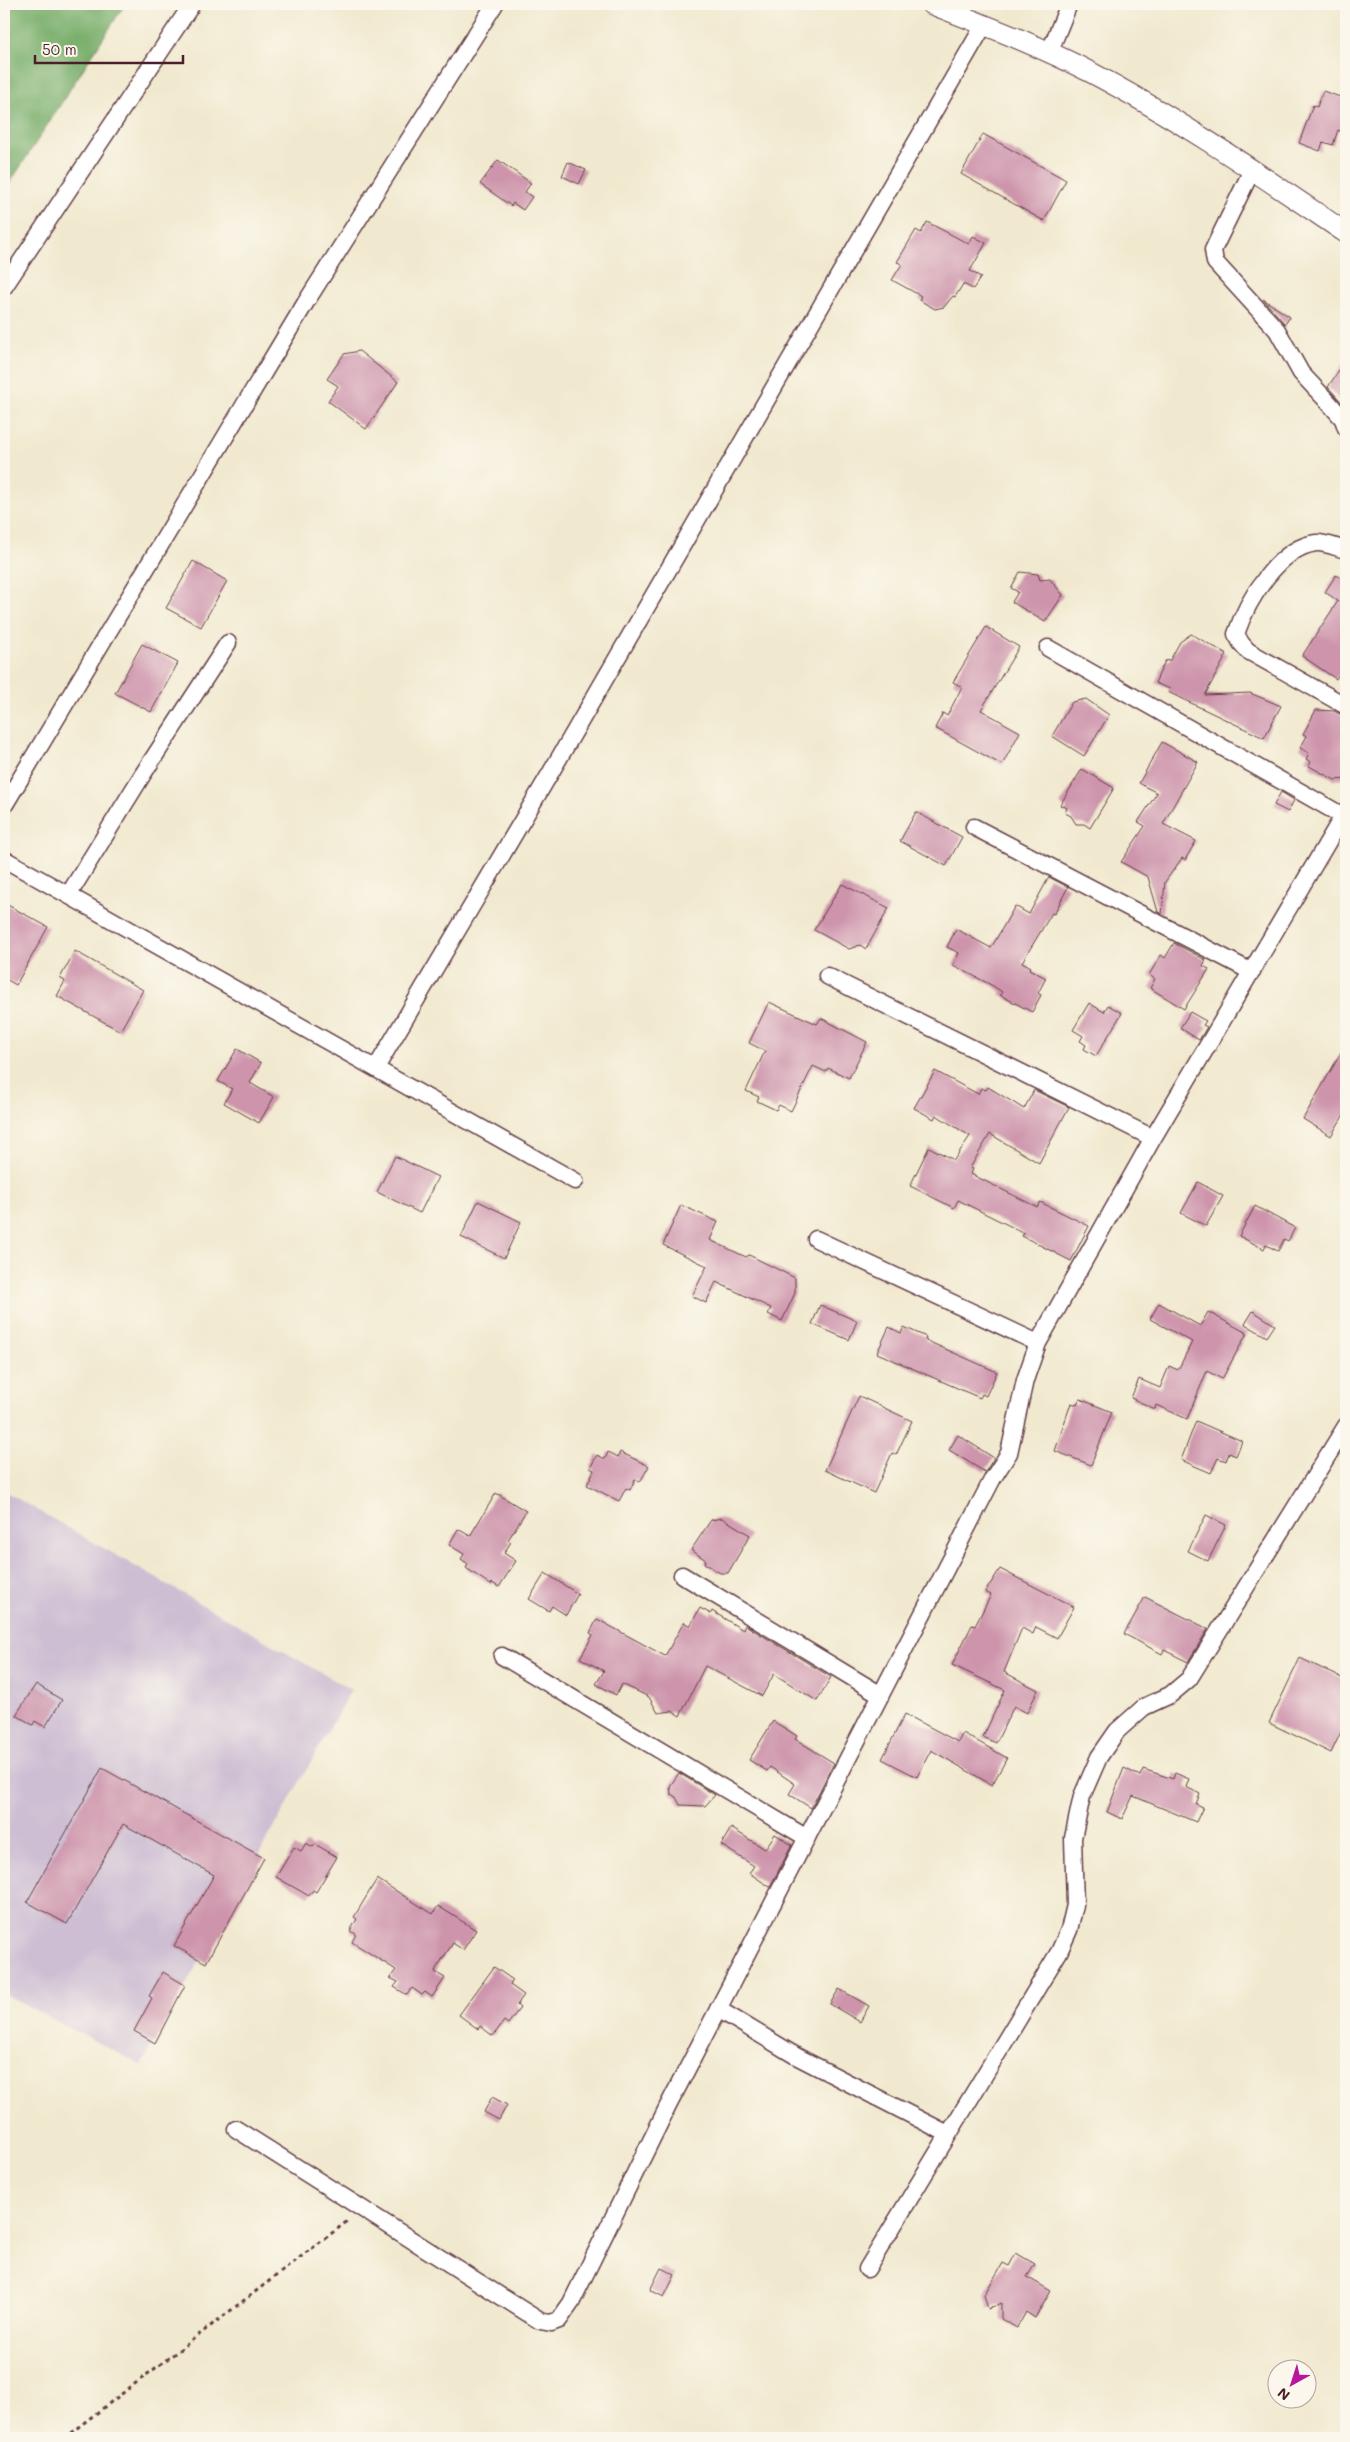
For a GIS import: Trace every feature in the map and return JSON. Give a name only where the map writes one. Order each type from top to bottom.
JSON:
[{"type":"street","points":[[4,287],[192,4]]},
{"type":"street","points":[[4,806],[306,302],[495,4]]},
{"type":"street","points":[[931,4],[984,24],[1091,72],[1163,113],[1346,233]]},
{"type":"street","points":[[1049,52],[1069,4]]},
{"type":"street","points":[[376,1068],[551,772],[984,24]]},
{"type":"street","points":[[1252,170],[1214,250],[1215,262],[1277,330],[1301,373],[1343,419],[1346,428]]},
{"type":"street","points":[[1346,550],[1317,543],[1302,547],[1272,569],[1261,582],[1236,634],[1248,651],[1346,706]]},
{"type":"street","points":[[69,894],[143,774],[228,643]]},
{"type":"street","points":[[236,2129],[540,2321],[551,2323],[559,2320],[587,2274],[718,2009],[993,1478],[1009,1453],[1025,1380],[1038,1343],[1153,1138],[1345,814],[1048,648]]},
{"type":"street","points":[[974,826],[1252,972]]},
{"type":"street","points":[[4,859],[575,1181]]},
{"type":"street","points":[[827,976],[1153,1138]]},
{"type":"street","points":[[816,1239],[1038,1343]]},
{"type":"street","points":[[867,2268],[1059,1952],[1069,1930],[1075,1905],[1073,1838],[1082,1796],[1099,1757],[1117,1730],[1144,1707],[1170,1695],[1189,1679],[1346,1426]]},
{"type":"street","points":[[682,1575],[881,1695]]},
{"type":"street","points":[[502,1656],[807,1838]]},
{"type":"street","points":[[718,2009],[796,2056],[948,2134]]},
{"type":"path","points":[[64,2438],[363,2209]]},
{"type":"shaded area","points":[[4,1491],[351,1690],[141,2065],[4,1994]]},
{"type":"green space","points":[[4,4],[125,4],[4,192]]},
{"type":"building","points":[[1323,91],[1346,99],[1346,133],[1338,130],[1333,145],[1323,142],[1320,151],[1299,143],[1313,105],[1317,107]]},
{"type":"building","points":[[983,134],[1066,180],[1044,221],[961,174]]},
{"type":"building","points":[[498,160],[531,183],[525,192],[532,197],[523,210],[513,203],[511,206],[480,184]]},
{"type":"building","points":[[568,162],[586,170],[579,184],[562,176]]},
{"type":"building","points":[[927,222],[969,244],[973,236],[986,243],[970,271],[981,277],[973,289],[963,284],[955,297],[953,296],[944,307],[935,309],[919,300],[921,296],[892,280],[902,264],[897,262],[916,230],[921,233]]},
{"type":"building","points":[[1263,299],[1290,317],[1285,324],[1284,323]]},
{"type":"building","points":[[359,351],[398,382],[366,429],[328,401],[338,386],[327,379],[344,354]]},
{"type":"building","points":[[1346,359],[1346,407],[1328,387]]},
{"type":"building","points":[[193,561],[227,581],[201,627],[166,608]]},
{"type":"building","points":[[1020,572],[1038,574],[1040,580],[1050,579],[1063,595],[1045,622],[1012,602],[1018,592],[1011,588]]},
{"type":"building","points":[[1336,575],[1346,581],[1346,664],[1336,679],[1302,656],[1338,601],[1325,592]]},
{"type":"building","points":[[986,627],[1019,647],[981,710],[1020,732],[1002,765],[935,728],[943,713],[947,716],[962,687],[953,682]]},
{"type":"building","points":[[1191,634],[1227,654],[1205,695],[1250,693],[1281,706],[1264,738],[1168,692],[1170,689],[1155,683],[1165,661],[1170,660],[1180,642]]},
{"type":"building","points":[[142,644],[178,663],[151,712],[115,693]]},
{"type":"building","points":[[1086,699],[1109,715],[1084,756],[1052,736],[1072,702]]},
{"type":"building","points":[[1316,710],[1334,711],[1346,717],[1346,779],[1335,780],[1309,766],[1311,762],[1306,759],[1309,753],[1300,748],[1307,736],[1303,734]]},
{"type":"building","points":[[1162,742],[1198,762],[1163,824],[1196,841],[1185,860],[1182,858],[1165,882],[1162,914],[1158,912],[1148,877],[1121,862],[1145,826],[1138,822],[1157,793],[1139,783]]},
{"type":"building","points":[[1082,769],[1114,788],[1090,828],[1084,824],[1076,824],[1071,816],[1065,813],[1067,808],[1060,805]]},
{"type":"building","points":[[1281,792],[1294,800],[1288,812],[1274,805]]},
{"type":"building","points":[[916,812],[962,837],[946,866],[900,841]]},
{"type":"building","points":[[1049,877],[1068,887],[1054,914],[1052,913],[1022,962],[1031,967],[1029,969],[1046,978],[1038,993],[1041,995],[1032,1012],[1000,995],[1002,992],[993,986],[953,965],[959,953],[947,947],[956,929],[991,948],[1015,906],[1029,914]]},
{"type":"building","points":[[842,884],[889,908],[866,949],[860,945],[849,949],[814,930]]},
{"type":"building","points":[[4,903],[48,927],[16,985],[4,978]]},
{"type":"building","points":[[1174,943],[1206,960],[1203,966],[1209,969],[1184,1009],[1150,988],[1155,979],[1149,975],[1161,955],[1165,958]]},
{"type":"building","points":[[75,951],[143,990],[120,1031],[57,996],[65,981],[60,978]]},
{"type":"building","points":[[769,1002],[817,1024],[821,1018],[867,1042],[849,1078],[828,1068],[826,1072],[813,1066],[791,1111],[779,1105],[776,1110],[757,1101],[759,1097],[746,1091],[765,1051],[749,1043]]},
{"type":"building","points":[[1089,1003],[1104,1012],[1108,1005],[1122,1013],[1096,1056],[1084,1049],[1086,1045],[1080,1041],[1083,1036],[1073,1030]]},
{"type":"building","points":[[1190,1012],[1206,1021],[1203,1025],[1207,1027],[1199,1040],[1180,1028]]},
{"type":"building","points":[[1346,1044],[1346,1111],[1331,1136],[1303,1119]]},
{"type":"building","points":[[237,1049],[261,1063],[250,1083],[274,1097],[259,1123],[224,1103],[232,1089],[218,1081]]},
{"type":"building","points":[[935,1071],[978,1094],[981,1088],[986,1090],[988,1087],[1024,1109],[1034,1090],[1069,1107],[1039,1163],[990,1134],[970,1168],[973,1169],[971,1174],[1037,1207],[1040,1202],[1089,1226],[1071,1261],[1022,1236],[1024,1233],[958,1200],[954,1208],[910,1186],[929,1147],[954,1160],[970,1136],[936,1115],[934,1119],[914,1108]]},
{"type":"building","points":[[395,1156],[438,1177],[420,1213],[377,1192]]},
{"type":"building","points":[[1198,1182],[1223,1196],[1206,1226],[1181,1213]]},
{"type":"building","points":[[478,1201],[521,1222],[504,1258],[461,1237]]},
{"type":"building","points":[[681,1205],[718,1222],[710,1240],[746,1257],[749,1255],[795,1278],[795,1293],[782,1321],[768,1314],[771,1308],[716,1282],[706,1303],[692,1296],[707,1266],[663,1245]]},
{"type":"building","points":[[1255,1206],[1295,1228],[1288,1241],[1284,1239],[1278,1251],[1266,1245],[1264,1249],[1239,1236]]},
{"type":"building","points":[[1159,1303],[1200,1326],[1208,1312],[1247,1333],[1222,1379],[1207,1371],[1187,1419],[1156,1405],[1155,1409],[1131,1398],[1139,1379],[1160,1388],[1169,1366],[1178,1370],[1192,1342],[1150,1319]]},
{"type":"building","points":[[820,1305],[857,1321],[849,1340],[812,1324]]},
{"type":"building","points":[[1253,1311],[1275,1325],[1267,1337],[1245,1324]]},
{"type":"building","points":[[889,1327],[901,1333],[904,1327],[926,1337],[925,1340],[997,1372],[986,1396],[982,1394],[980,1398],[877,1353]]},
{"type":"building","points":[[859,1396],[912,1421],[896,1455],[892,1453],[874,1493],[825,1470]]},
{"type":"building","points":[[1080,1399],[1112,1412],[1091,1465],[1055,1451],[1071,1403],[1077,1405]]},
{"type":"building","points":[[1196,1421],[1242,1441],[1236,1456],[1229,1453],[1226,1461],[1218,1458],[1211,1473],[1181,1460]]},
{"type":"building","points":[[958,1435],[994,1458],[985,1472],[949,1450]]},
{"type":"building","points":[[608,1452],[618,1457],[620,1452],[649,1466],[640,1482],[635,1479],[630,1490],[626,1488],[619,1501],[587,1485],[594,1470],[590,1468],[597,1455],[605,1459]]},
{"type":"building","points":[[496,1493],[526,1511],[508,1540],[511,1542],[504,1553],[516,1561],[499,1587],[492,1583],[491,1585],[466,1568],[468,1564],[461,1559],[464,1554],[449,1545],[458,1529],[470,1536]]},
{"type":"building","points":[[1206,1515],[1226,1525],[1208,1561],[1188,1551]]},
{"type":"building","points":[[722,1518],[750,1535],[728,1573],[720,1573],[704,1563],[706,1560],[691,1550],[711,1520]]},
{"type":"building","points":[[1000,1569],[1074,1607],[1057,1638],[1036,1627],[1033,1634],[1022,1628],[1004,1672],[1038,1690],[1027,1713],[1014,1706],[996,1743],[983,1737],[1005,1690],[952,1665],[972,1625],[975,1626],[991,1595],[985,1592]]},
{"type":"building","points":[[545,1573],[578,1594],[566,1615],[552,1606],[549,1611],[529,1599]]},
{"type":"building","points":[[1145,1597],[1208,1629],[1188,1662],[1164,1650],[1162,1654],[1124,1634]]},
{"type":"building","points":[[700,1608],[711,1614],[712,1611],[743,1630],[745,1625],[831,1677],[817,1701],[774,1674],[762,1696],[705,1666],[680,1716],[672,1711],[658,1713],[649,1697],[622,1684],[616,1695],[596,1684],[604,1671],[580,1658],[593,1635],[590,1633],[597,1619],[665,1656],[684,1622],[690,1626]]},
{"type":"building","points":[[1300,1658],[1346,1680],[1346,1721],[1331,1753],[1269,1723]]},
{"type":"building","points":[[36,1684],[62,1700],[45,1727],[35,1721],[33,1725],[16,1715]]},
{"type":"building","points":[[905,1714],[958,1742],[963,1733],[1007,1758],[992,1785],[931,1750],[917,1777],[882,1759]]},
{"type":"building","points":[[773,1721],[797,1736],[795,1739],[834,1763],[811,1808],[789,1794],[795,1784],[770,1767],[767,1771],[749,1760]]},
{"type":"building","points":[[102,1768],[264,1858],[206,1963],[174,1946],[214,1875],[123,1824],[67,1924],[27,1902]]},
{"type":"building","points":[[1124,1768],[1140,1776],[1143,1769],[1173,1779],[1175,1773],[1189,1779],[1186,1787],[1200,1794],[1196,1804],[1203,1807],[1196,1822],[1133,1796],[1122,1819],[1107,1812]]},
{"type":"building","points":[[679,1773],[715,1795],[705,1806],[680,1805],[676,1797],[671,1794],[670,1786]]},
{"type":"building","points":[[731,1828],[765,1849],[775,1834],[792,1845],[770,1887],[749,1873],[754,1866],[721,1845]]},
{"type":"building","points":[[306,1843],[313,1847],[315,1844],[337,1857],[316,1892],[313,1890],[309,1896],[276,1877],[294,1847],[301,1851]]},
{"type":"building","points":[[377,1879],[433,1914],[438,1906],[476,1930],[463,1950],[453,1943],[436,1969],[435,1972],[445,1978],[432,1997],[425,1992],[422,1995],[412,1988],[407,1995],[394,1987],[398,1982],[390,1978],[396,1970],[352,1942],[356,1934],[350,1931],[357,1919],[354,1917]]},
{"type":"building","points":[[494,1967],[513,1980],[510,1985],[524,1995],[517,2005],[520,2008],[508,2024],[504,2021],[493,2036],[480,2026],[478,2029],[459,2015]]},
{"type":"building","points":[[163,1972],[185,1985],[155,2043],[134,2031],[152,1998],[149,1996]]},
{"type":"building","points":[[839,1989],[869,2006],[860,2022],[830,2004]]},
{"type":"building","points":[[492,2097],[507,2105],[499,2120],[484,2112]]},
{"type":"building","points":[[1016,2253],[1035,2264],[1027,2277],[1051,2291],[1035,2318],[1026,2312],[1017,2328],[1001,2319],[1001,2303],[988,2309],[984,2295],[1003,2263],[1009,2266]]},
{"type":"building","points":[[661,2268],[675,2275],[664,2297],[650,2290]]}]
